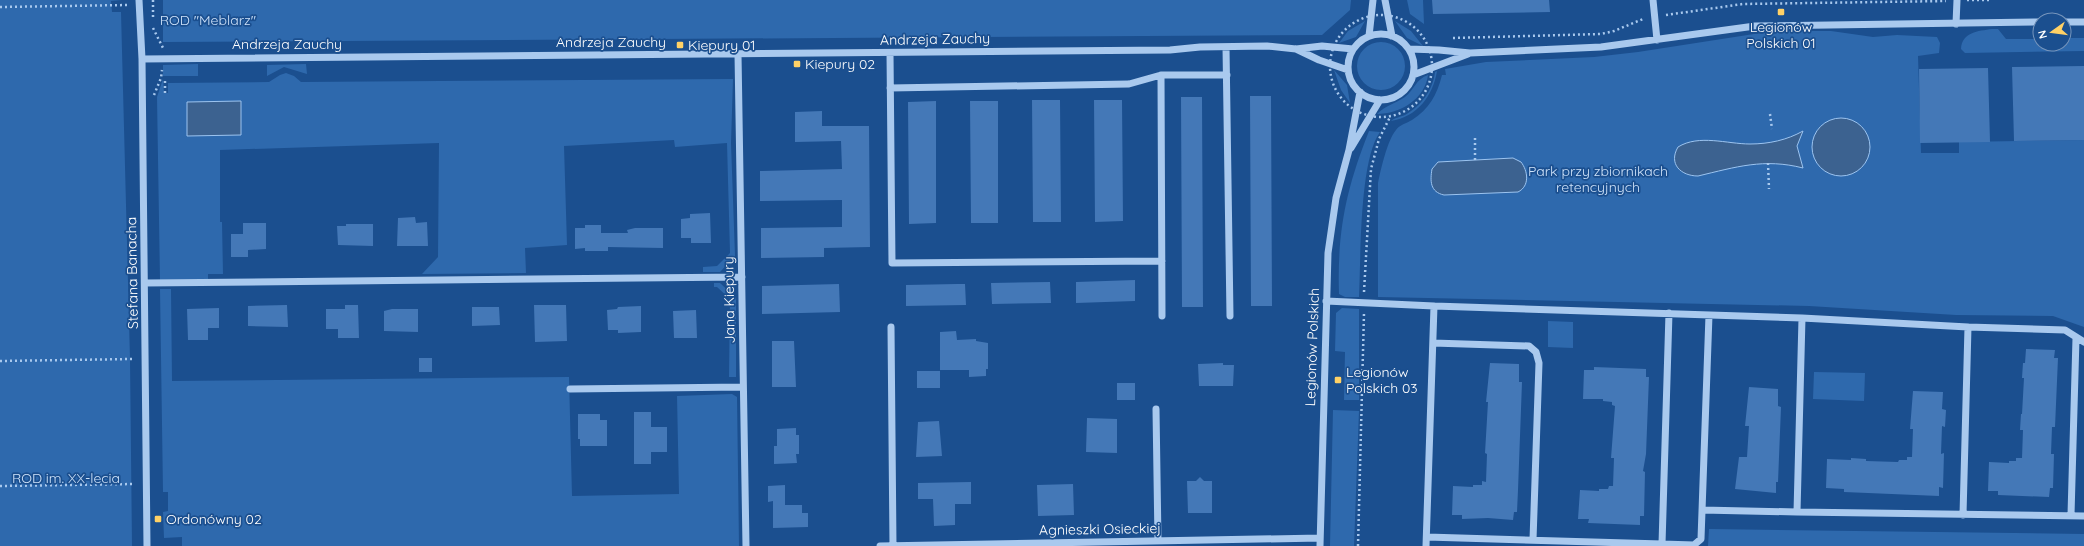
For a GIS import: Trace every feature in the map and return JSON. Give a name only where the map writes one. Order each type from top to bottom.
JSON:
[{"type":"street","points":[[1369,36],[1373,0]]},
{"type":"street","points":[[1385,0],[1392,36]]},
{"type":"street","points":[[1653,0],[1657,40]]},
{"type":"street","points":[[1956,24],[1957,0]]},
{"type":"street","name":"Stefana Banacha","points":[[139,2],[142,59],[147,546]]},
{"type":"street","points":[[1409,49],[1470,53],[1601,47],[1755,26],[2032,22]]},
{"type":"street","points":[[2072,22],[2084,22]]},
{"type":"street","points":[[1380,34],[1392,36],[1402,41],[1409,49],[1414,66],[1413,75],[1408,85],[1401,93],[1391,98],[1380,100],[1369,98],[1354,86],[1348,70],[1348,59],[1353,49],[1369,36],[1380,34]]},
{"type":"street","name":"Andrzeja Zauchy","points":[[142,59],[1170,50],[1267,46],[1296,49],[1322,46],[1353,49]]},
{"type":"street","points":[[1226,47],[1230,316]]},
{"type":"street","name":"Andrzeja Zauchy","points":[[1296,49],[1319,60],[1348,70]]},
{"type":"street","points":[[890,53],[892,263],[1162,261]]},
{"type":"street","points":[[1413,75],[1470,53]]},
{"type":"street","name":"Jana Kiepury","points":[[738,54],[746,546]]},
{"type":"street","points":[[890,88],[1129,84],[1161,75],[1226,75]]},
{"type":"street","points":[[1161,75],[1162,316]]},
{"type":"street","name":"Legionów Polskich","points":[[1320,546],[1328,253],[1336,198],[1349,150],[1360,92]]},
{"type":"street","name":"Legionów Polskich","points":[[1349,150],[1366,125],[1380,100]]},
{"type":"street","points":[[145,283],[742,277]]},
{"type":"street","points":[[1326,301],[1434,306],[1709,314],[1968,327],[2065,330],[2084,342]]},
{"type":"street","points":[[1426,546],[1434,306]]},
{"type":"street","points":[[1662,544],[1669,313]]},
{"type":"street","points":[[1427,537],[1690,545],[1697,543],[1701,538],[1709,314]]},
{"type":"street","points":[[1797,512],[1802,318]]},
{"type":"street","points":[[891,327],[893,546]]},
{"type":"street","points":[[1963,515],[1968,327]]},
{"type":"street","points":[[2071,515],[2076,338]]},
{"type":"street","points":[[1433,343],[1529,346],[1536,352],[1539,363],[1533,540]]},
{"type":"street","points":[[570,389],[743,387]]},
{"type":"street","points":[[1156,409],[1158,541]]},
{"type":"street","points":[[1702,510],[2084,516]]},
{"type":"street","name":"Agnieszki Osieckiej","points":[[880,546],[1320,538]]},
{"type":"path","points":[[153,0],[153,29],[162,48]]},
{"type":"path","points":[[1964,0],[1991,0]]},
{"type":"path","points":[[1665,15],[1743,4],[1946,1]]},
{"type":"path","points":[[0,7],[139,2]]},
{"type":"path","points":[[1393,16],[1411,25],[1420,33],[1427,45]]},
{"type":"path","points":[[1334,43],[1348,27],[1366,17]]},
{"type":"path","points":[[1449,39],[1601,34],[1614,31],[1644,19]]},
{"type":"path","points":[[1425,41],[1432,41]]},
{"type":"path","points":[[1330,68],[1336,90],[1351,108]]},
{"type":"path","points":[[1376,117],[1402,113],[1416,103],[1425,92],[1432,72]]},
{"type":"path","points":[[165,78],[165,93]]},
{"type":"path","points":[[1770,114],[1772,129]]},
{"type":"path","points":[[1364,298],[1370,175],[1379,140],[1390,116]]},
{"type":"path","points":[[1475,138],[1475,160]]},
{"type":"path","points":[[1768,163],[1769,189]]},
{"type":"path","points":[[1358,546],[1364,309]]},
{"type":"path","points":[[0,361],[146,359]]},
{"type":"path","points":[[0,486],[147,483]]},
{"type":"green space","name":"ROD im. XX-lecia","points":[[0,0],[122,0],[111,1],[112,12],[121,12],[130,359],[132,546],[0,546]]},
{"type":"green space","name":"ROD \"Meblarz\"","points":[[163,0],[1351,0],[1350,10],[1322,35],[163,42]]},
{"type":"green space","points":[[1407,0],[1423,0],[1424,24],[1410,14]]},
{"type":"green space","points":[[1365,21],[1356,37],[1339,43],[1348,31]]},
{"type":"green space","points":[[1395,21],[1411,31],[1423,46],[1407,38]]},
{"type":"green space","points":[[1998,29],[2006,39],[2032,39],[2032,52],[1965,53],[1961,49],[1964,39],[1976,32]]},
{"type":"green space","name":"Park przy zbiornikach retencyjnych","points":[[1786,31],[1831,31],[1873,37],[1897,35],[1937,37],[1940,43],[1939,53],[1918,56],[1921,153],[1959,153],[1959,142],[2084,140],[2084,327],[2053,316],[1956,315],[1809,306],[1378,297],[1378,183],[1385,155],[1397,128],[1418,116],[1432,101],[1438,89],[1442,75],[1446,75],[1445,69],[1486,62],[1594,57],[1638,52],[1754,34]]},
{"type":"green space","points":[[2072,38],[2084,38],[2084,51],[2072,51]]},
{"type":"green space","points":[[1381,42],[1390,44],[1398,49],[1403,57],[1405,66],[1403,75],[1398,83],[1390,88],[1381,90],[1372,88],[1364,83],[1359,75],[1357,66],[1359,57],[1364,49],[1372,44]]},
{"type":"green space","points":[[198,64],[198,76],[163,76],[163,65]]},
{"type":"green space","points":[[306,64],[307,74],[284,67],[267,76],[267,65]]},
{"type":"green space","points":[[1334,70],[1347,85],[1350,103],[1341,90]]},
{"type":"green space","points":[[1437,71],[1432,89],[1422,104],[1409,115],[1391,121],[1405,115],[1421,102],[1429,91],[1435,72]]},
{"type":"green space","points":[[286,73],[294,76],[301,82],[733,79],[731,143],[735,256],[720,272],[703,272],[703,267],[717,266],[730,253],[727,143],[675,147],[674,140],[564,146],[567,245],[525,248],[526,273],[422,274],[438,257],[439,143],[220,150],[220,222],[222,222],[223,274],[208,274],[208,279],[160,280],[157,97],[163,79],[164,93],[168,93],[168,83],[269,82]]},
{"type":"green space","points":[[1428,75],[1426,84],[1422,91],[1410,104],[1394,111],[1377,114],[1405,97],[1421,79]]},
{"type":"green space","points":[[1369,131],[1380,132],[1373,146],[1368,165],[1365,187],[1362,211],[1359,297],[1345,297],[1339,294],[1342,230],[1354,172]]},
{"type":"green space","points":[[714,283],[720,283],[736,298],[736,377],[729,377],[730,299],[717,287],[714,287]]},
{"type":"green space","points":[[160,289],[171,289],[172,381],[569,377],[572,496],[679,494],[677,396],[732,394],[737,397],[739,546],[182,546],[182,537],[164,538],[163,512],[168,511],[168,492],[163,492]]},
{"type":"green space","points":[[1342,308],[1359,309],[1359,400],[1344,400],[1345,352],[1335,351],[1336,313]]},
{"type":"green space","points":[[1548,321],[1573,322],[1573,348],[1548,347]]},
{"type":"green space","points":[[1814,372],[1865,373],[1864,401],[1813,399]]},
{"type":"green space","points":[[1333,410],[1359,411],[1354,546],[1330,546]]},
{"type":"green space","points":[[1709,529],[2084,534],[2084,546],[1708,546]]},
{"type":"shaded area","points":[[241,101],[241,135],[187,136],[187,102]]},
{"type":"shaded area","points":[[1835,118],[1847,118],[1862,126],[1870,141],[1870,153],[1862,168],[1847,176],[1835,176],[1820,168],[1812,153],[1812,141],[1820,126]]},
{"type":"shaded area","points":[[1803,131],[1797,146],[1803,168],[1789,165],[1763,164],[1738,167],[1698,176],[1686,174],[1675,164],[1675,153],[1678,147],[1686,143],[1704,140],[1741,144],[1764,143],[1778,141]]},
{"type":"shaded area","points":[[1513,158],[1521,162],[1527,178],[1525,186],[1518,192],[1444,195],[1439,194],[1434,189],[1431,182],[1432,169],[1438,162]]},
{"type":"building","points":[[1432,0],[1549,0],[1550,12],[1433,14]]},
{"type":"building","points":[[2084,66],[2084,140],[2014,141],[2012,67]]},
{"type":"building","points":[[1988,68],[1990,142],[1920,143],[1919,69]]},
{"type":"building","points":[[1250,96],[1271,96],[1272,306],[1251,306]]},
{"type":"building","points":[[1181,97],[1202,97],[1203,307],[1182,307]]},
{"type":"building","points":[[1032,100],[1060,100],[1061,222],[1033,222]]},
{"type":"building","points":[[1094,100],[1122,100],[1123,221],[1095,222]]},
{"type":"building","points":[[936,101],[936,223],[909,224],[908,102]]},
{"type":"building","points":[[970,101],[998,101],[998,223],[971,223]]},
{"type":"building","points":[[822,111],[822,126],[869,126],[870,247],[824,248],[824,257],[761,258],[761,228],[842,227],[842,200],[760,201],[760,171],[842,169],[841,141],[795,142],[795,112]]},
{"type":"building","points":[[710,213],[711,243],[691,243],[691,238],[681,238],[681,219],[690,218],[690,214]]},
{"type":"building","points":[[415,217],[416,223],[427,222],[428,246],[397,246],[398,218]]},
{"type":"building","points":[[243,223],[266,223],[266,249],[248,250],[248,257],[231,257],[231,234],[243,234]]},
{"type":"building","points":[[346,224],[373,224],[373,246],[338,245],[337,226],[346,226]]},
{"type":"building","points":[[585,225],[601,225],[601,233],[628,233],[627,230],[635,228],[663,228],[663,248],[608,247],[608,251],[585,251],[585,248],[575,249],[575,228],[585,228]]},
{"type":"building","points":[[1135,280],[1135,301],[1076,303],[1076,282]]},
{"type":"building","points":[[1050,282],[1051,303],[992,304],[991,283]]},
{"type":"building","points":[[839,284],[840,312],[762,314],[762,286]]},
{"type":"building","points":[[965,284],[966,305],[906,306],[906,285]]},
{"type":"building","points":[[287,305],[288,327],[248,326],[248,306]]},
{"type":"building","points":[[345,305],[358,305],[359,338],[338,338],[338,329],[326,329],[326,309],[345,309]]},
{"type":"building","points":[[534,305],[566,305],[567,341],[535,342]]},
{"type":"building","points":[[641,306],[641,332],[618,333],[618,330],[608,330],[607,310],[617,309],[618,307]]},
{"type":"building","points":[[472,307],[499,307],[500,325],[472,326]]},
{"type":"building","points":[[219,308],[219,328],[208,328],[208,340],[188,340],[187,309]]},
{"type":"building","points":[[392,309],[418,309],[418,332],[384,331],[384,311]]},
{"type":"building","points":[[696,310],[697,338],[674,338],[673,311]]},
{"type":"building","points":[[956,331],[957,340],[976,339],[976,341],[988,343],[988,369],[986,369],[986,376],[969,377],[969,370],[940,370],[940,332]]},
{"type":"building","points":[[772,341],[794,341],[796,387],[772,387]]},
{"type":"building","points":[[2026,349],[2055,350],[2054,358],[2058,358],[2055,427],[2052,427],[2051,454],[2054,454],[2053,488],[2050,488],[2049,497],[1998,495],[1998,491],[1988,491],[1989,462],[2009,463],[2009,461],[2016,461],[2016,458],[2022,458],[2023,430],[2020,430],[2024,378],[2022,378],[2023,363],[2025,363]]},
{"type":"building","points":[[419,358],[432,358],[432,372],[419,372]]},
{"type":"building","points":[[1223,363],[1223,365],[1234,365],[1233,386],[1199,386],[1198,364]]},
{"type":"building","points":[[1490,363],[1519,364],[1519,382],[1522,382],[1517,512],[1514,512],[1513,520],[1488,518],[1462,519],[1462,515],[1452,515],[1453,486],[1473,487],[1473,485],[1482,485],[1482,481],[1486,482],[1487,454],[1485,453],[1488,402],[1486,402]]},
{"type":"building","points":[[1594,367],[1646,369],[1646,377],[1649,377],[1646,454],[1643,471],[1645,472],[1644,516],[1640,516],[1640,525],[1588,523],[1589,519],[1578,519],[1580,490],[1599,491],[1599,489],[1608,489],[1609,486],[1613,486],[1614,458],[1611,458],[1615,406],[1612,405],[1612,402],[1603,401],[1603,399],[1583,399],[1584,370],[1594,370]]},
{"type":"building","points":[[917,371],[940,371],[940,388],[917,388]]},
{"type":"building","points":[[1117,383],[1135,383],[1135,400],[1117,400]]},
{"type":"building","points":[[1749,387],[1778,389],[1778,406],[1781,407],[1778,482],[1776,482],[1776,493],[1735,489],[1739,457],[1747,457],[1749,426],[1745,426]]},
{"type":"building","points":[[1913,391],[1943,392],[1942,409],[1946,410],[1945,427],[1942,426],[1941,454],[1944,453],[1943,488],[1939,487],[1939,496],[1844,492],[1844,489],[1826,488],[1827,459],[1851,460],[1851,458],[1866,459],[1866,461],[1898,462],[1899,460],[1907,460],[1907,457],[1912,457],[1913,429],[1910,429]]},
{"type":"building","points":[[634,412],[651,412],[651,427],[667,427],[667,452],[651,452],[651,464],[634,464]]},
{"type":"building","points":[[578,414],[600,414],[600,420],[607,420],[607,446],[580,446],[580,439],[578,439]]},
{"type":"building","points":[[1087,418],[1117,419],[1117,453],[1086,452]]},
{"type":"building","points":[[939,421],[942,456],[916,457],[918,422]]},
{"type":"building","points":[[796,428],[796,435],[799,435],[799,454],[796,454],[797,463],[774,464],[774,446],[777,446],[777,429]]},
{"type":"building","points":[[1200,477],[1204,481],[1212,481],[1212,513],[1188,513],[1187,481],[1196,481]]},
{"type":"building","points":[[971,482],[971,504],[955,504],[955,525],[934,526],[933,499],[918,499],[918,483]]},
{"type":"building","points":[[1073,484],[1074,515],[1038,516],[1037,485]]},
{"type":"building","points":[[785,485],[785,505],[802,505],[802,513],[808,513],[808,527],[773,528],[773,501],[768,502],[768,486]]},
{"type":"place","name":"Legionów Polskich 01","points":[[1781,12]]},
{"type":"place","name":"Kiepury 01","points":[[680,45]]},
{"type":"place","name":"Kiepury 02","points":[[797,64]]},
{"type":"place","name":"Legionów Polskich 03","points":[[1338,380]]},
{"type":"place","name":"Ordonówny 02","points":[[158,519]]}]
